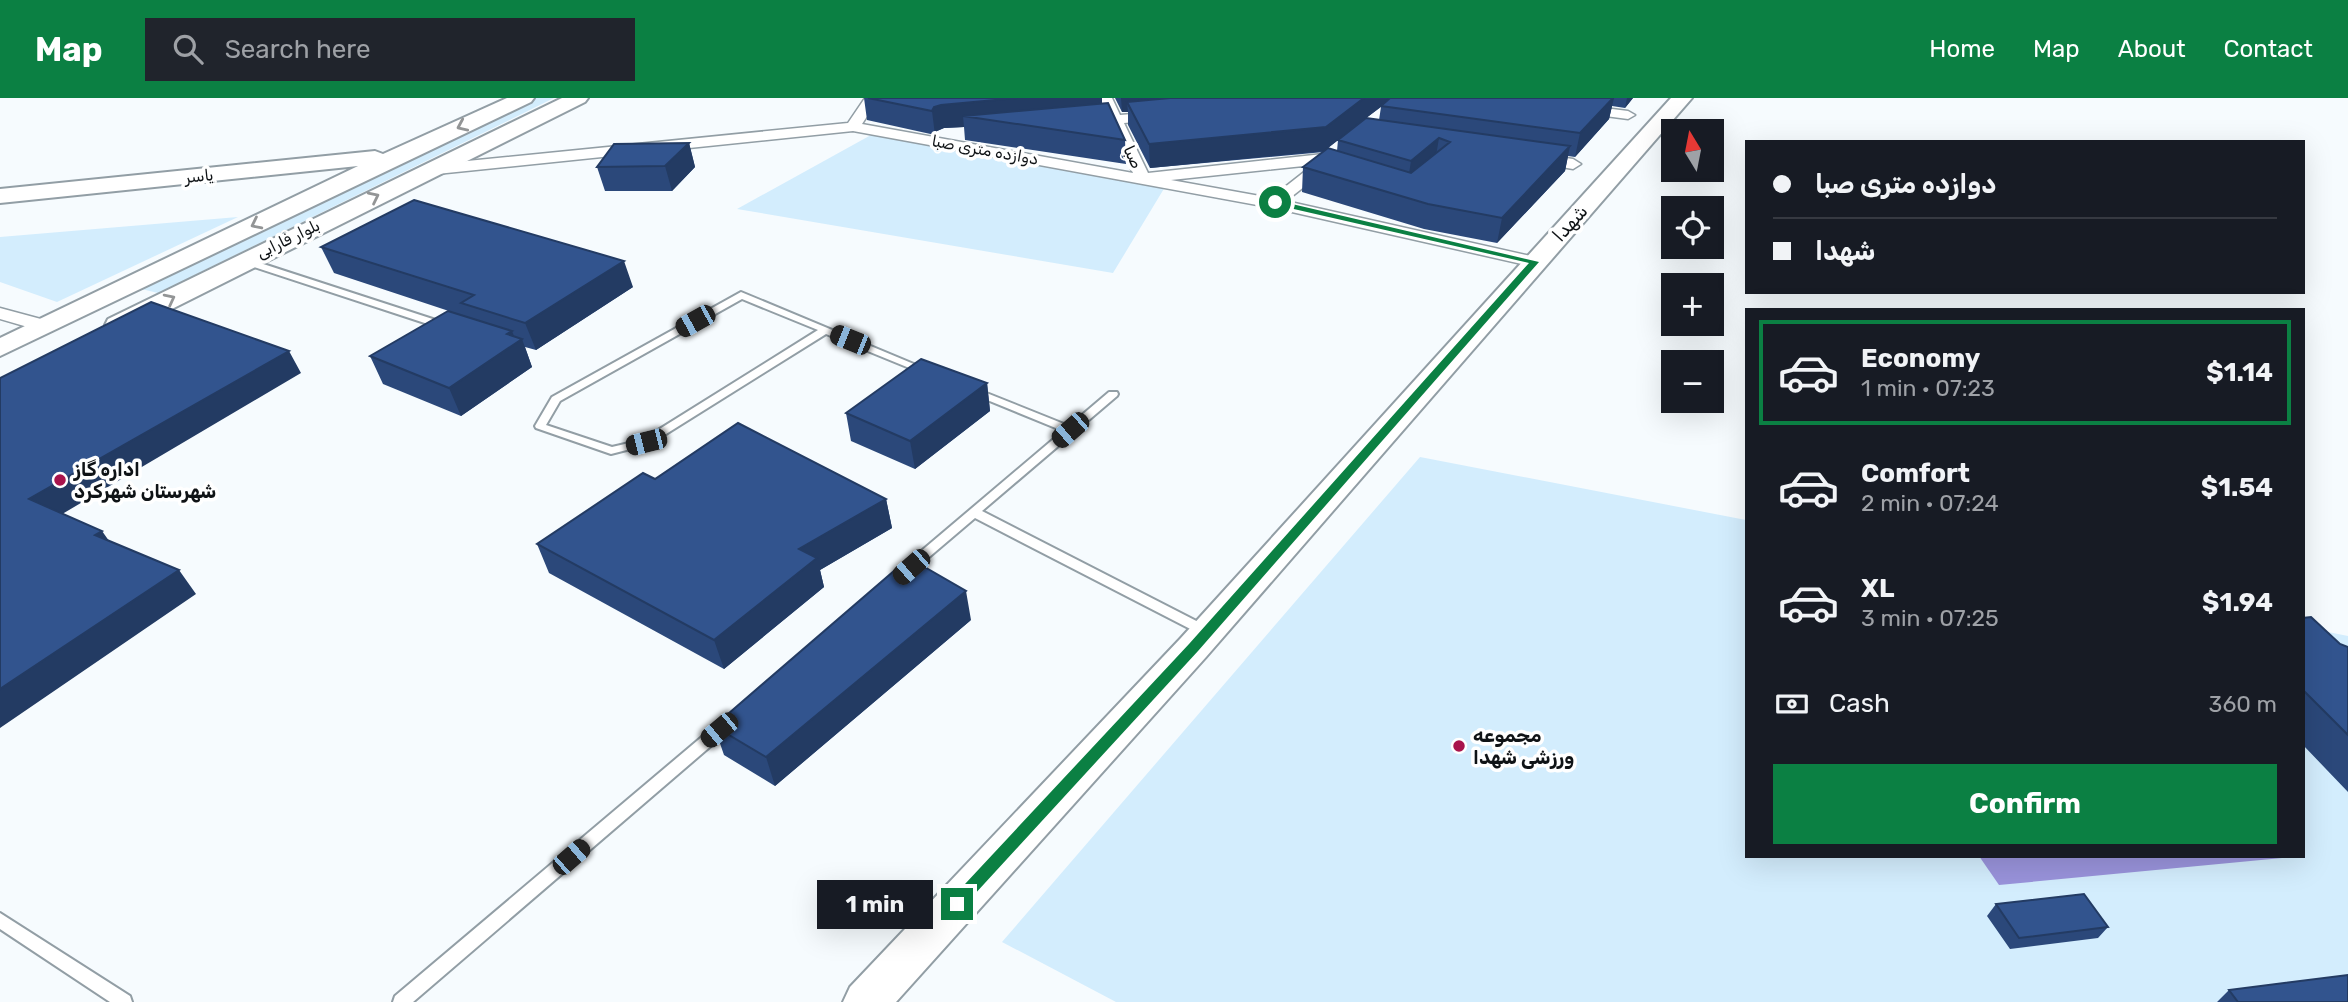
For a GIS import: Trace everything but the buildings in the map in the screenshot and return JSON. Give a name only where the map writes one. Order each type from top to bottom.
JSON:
[{"type":"main road","name":"بلوار فارابی","points":[[0,348],[399,155],[524,98]]},
{"type":"main road","name":"بلوار فارابی","points":[[45,326],[87,336],[578,98]]},
{"type":"main road","name":"شهدا","points":[[866,1002],[1207,632],[1682,98]]},
{"type":"main road","name":"یاسر","points":[[0,196],[399,155]]},
{"type":"main road","name":"یاسر","points":[[0,209],[249,183],[276,183],[290,190],[296,197],[286,210]]},
{"type":"street","points":[[853,127],[872,98]]},
{"type":"street","name":"صبا","points":[[1105,98],[1143,178]]},
{"type":"street","points":[[1561,106],[1628,115]]},
{"type":"street","points":[[1075,123],[1171,114]]},
{"type":"street","name":"دوازده متری صبا","points":[[427,170],[853,127],[1275,202],[1535,262]]},
{"type":"street","points":[[913,138],[967,133]]},
{"type":"street","points":[[1520,156],[1573,164]]},
{"type":"street","points":[[1143,178],[1332,161]]},
{"type":"street","points":[[1275,202],[1332,161]]},
{"type":"street","points":[[0,313],[45,326]]},
{"type":"lane","points":[[244,261],[453,330]]},
{"type":"lane","points":[[825,330],[646,442],[611,451],[540,426],[556,399],[741,295],[942,377]]},
{"type":"lane","points":[[967,388],[1070,430]]},
{"type":"lane","points":[[889,585],[1113,394]]},
{"type":"lane","points":[[974,512],[1207,632]]},
{"type":"lane","points":[[401,1002],[741,712]]},
{"type":"lane","points":[[0,920],[124,1002]]},
{"type":"shaded area","points":[[529,98],[554,98],[158,293],[133,287]]},
{"type":"shaded area","points":[[871,135],[1165,187],[1113,273],[737,209]]},
{"type":"shaded area","points":[[238,217],[57,302],[0,282],[0,237]]},
{"type":"shaded area","name":"مجموعه ورزشی شهدا","points":[[1420,457],[1745,520],[1745,858],[2305,858],[2305,627],[2348,636],[2348,1002],[1116,1002],[1002,942]]},
{"type":"shaded area","points":[[1980,858],[2282,858],[1999,885]]},
{"type":"place","name":"اداره گاز شهرستان شهرکرد","points":[[60,480]]},
{"type":"place","name":"مجموعه ورزشی شهدا","points":[[1459,746]]},
{"type":"route","points":[[957,904],[1193,648],[1535,262],[1275,202]]}]
